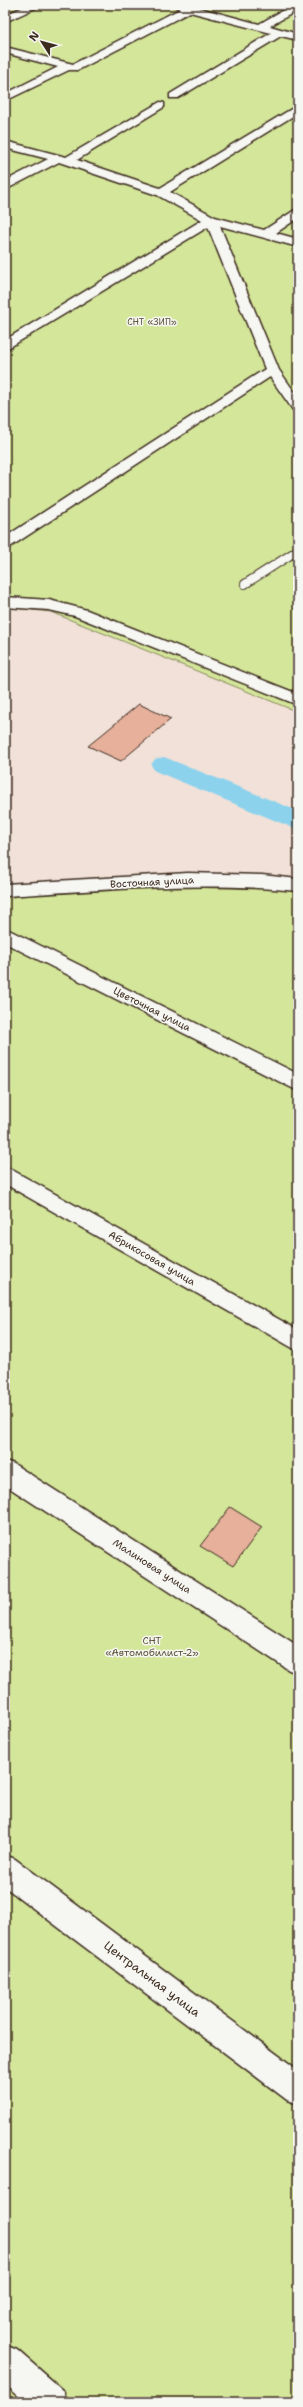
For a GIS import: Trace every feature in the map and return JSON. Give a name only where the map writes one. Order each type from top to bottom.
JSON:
[{"type":"street","points":[[5,20],[36,5]]},
{"type":"street","points":[[178,5],[298,37]]},
{"type":"street","points":[[261,27],[298,6]]},
{"type":"street","points":[[5,50],[74,68],[189,8]]},
{"type":"street","points":[[174,96],[280,32]]},
{"type":"street","points":[[5,98],[66,67]]},
{"type":"street","points":[[5,186],[62,159],[160,106]]},
{"type":"street","points":[[161,192],[298,108]]},
{"type":"street","points":[[5,144],[62,159],[161,192],[212,220],[298,243]]},
{"type":"street","points":[[266,235],[298,212]]},
{"type":"street","points":[[5,346],[212,220]]},
{"type":"street","points":[[212,220],[272,370],[298,407]]},
{"type":"street","points":[[5,544],[272,370]]},
{"type":"street","points":[[5,602],[49,605],[81,612],[298,700]]},
{"type":"street","name":"Восточная улица","points":[[5,890],[178,880],[256,880],[298,886]]},
{"type":"street","name":"Цветочная улица","points":[[5,935],[298,1083]]},
{"type":"street","name":"Абрикосовая улица","points":[[5,1174],[298,1341]]},
{"type":"street","name":"Малиновая улица","points":[[5,1472],[298,1660]]},
{"type":"street","name":"Центральная улица","points":[[5,1869],[298,2089]]},
{"type":"street","points":[[5,2362],[51,2402]]},
{"type":"lane","points":[[245,584],[298,550]]},
{"type":"green space","name":"СНТ «ЗИП»","points":[[5,5],[298,5],[298,712],[51,612],[5,607]]},
{"type":"green space","name":"СНТ «Автомобилист-2»","points":[[178,880],[298,885],[298,2402],[5,2402],[5,890]]},
{"type":"building","points":[[139,704],[171,719],[121,761],[88,746]]},
{"type":"building","points":[[230,1507],[262,1527],[233,1566],[200,1546]]},
{"type":"waterway","points":[[164,765],[298,821]]}]
